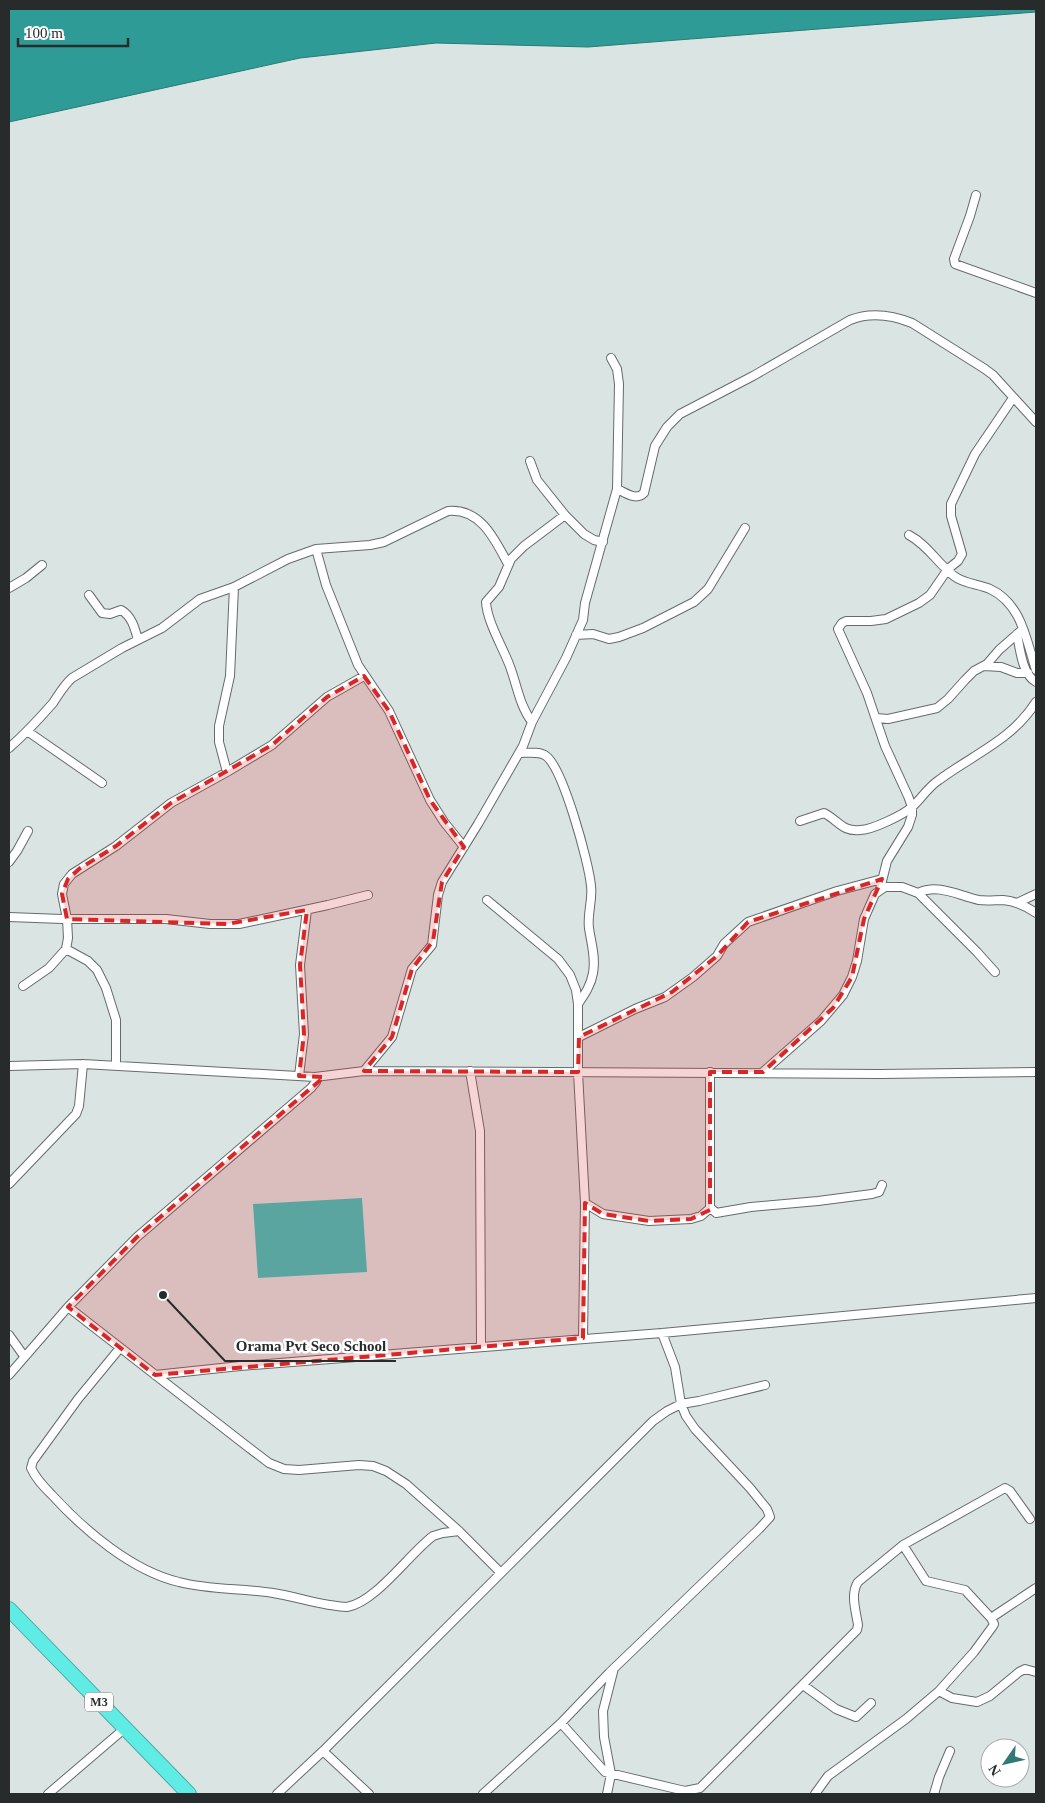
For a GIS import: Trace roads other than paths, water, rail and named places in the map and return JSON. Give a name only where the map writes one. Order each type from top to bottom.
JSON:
[{"type":"highway","name":"M3","points":[[9,1609],[189,1794]]},
{"type":"street","points":[[976,195],[954,259],[955,264],[1036,293]]},
{"type":"street","points":[[617,489],[635,497],[641,496],[644,493],[655,446],[667,428],[680,414],[753,376],[856,318],[887,316],[912,323],[985,369],[998,380],[1036,422]]},
{"type":"street","points":[[364,1071],[392,1037],[412,970],[433,941],[438,895],[442,882],[520,753],[532,722],[583,620],[585,603],[617,489],[619,384],[617,369],[611,358]]},
{"type":"street","points":[[880,889],[886,861],[908,826],[912,816],[912,807],[885,746],[867,692],[838,630],[838,626],[846,621],[880,621],[906,610],[930,595],[948,570],[958,561],[962,554],[950,516],[951,504],[975,454],[1013,398]]},
{"type":"street","points":[[530,462],[537,480],[565,515],[584,534],[594,540],[603,542]]},
{"type":"street","points":[[9,748],[54,702],[69,680],[122,648],[162,628],[200,599],[234,587],[288,559],[316,549],[370,545],[384,542],[448,511],[455,510],[469,514],[481,521],[508,564]]},
{"type":"street","points":[[532,722],[521,705],[514,677],[486,604],[488,598],[500,584],[508,564],[524,546],[565,515]]},
{"type":"street","points":[[576,634],[593,634],[609,639],[619,637],[643,628],[694,602],[708,589],[745,528]]},
{"type":"street","points":[[909,535],[931,551],[960,580],[985,587],[1007,600],[1015,610],[1028,673],[1031,679],[1036,682]]},
{"type":"street","points":[[316,549],[330,598],[355,658],[364,676],[396,723],[430,800],[444,822],[464,847]]},
{"type":"street","points":[[9,588],[26,578],[42,565]]},
{"type":"street","points":[[227,772],[219,742],[219,726],[230,676],[234,587]]},
{"type":"street","points":[[90,596],[102,613],[110,614],[121,610],[125,612],[132,623],[138,640]]},
{"type":"street","points":[[876,718],[888,719],[937,708],[948,699],[964,680],[974,671],[984,666],[1020,631]]},
{"type":"street","points":[[1020,631],[1036,670]]},
{"type":"street","points":[[984,666],[1001,667],[1016,674],[1028,673]]},
{"type":"street","points":[[23,986],[49,968],[66,949],[68,938],[67,919],[62,894],[64,884],[72,874],[116,846],[170,803],[272,745],[327,697],[364,676]]},
{"type":"street","points":[[800,821],[824,813],[845,829],[862,830],[900,815],[912,807],[937,781],[1007,735],[1029,713],[1036,702]]},
{"type":"street","points":[[27,731],[102,783]]},
{"type":"street","points":[[520,753],[543,754],[550,761],[561,782],[588,866],[591,888],[588,926],[594,964],[591,983],[578,1004]]},
{"type":"street","points":[[9,862],[18,851],[28,831]]},
{"type":"street","points":[[579,1037],[672,992],[717,956],[724,944],[748,922],[882,878]]},
{"type":"street","points":[[763,1072],[821,1021],[843,995],[857,961],[864,919],[875,894],[880,889],[895,886],[918,894],[972,946],[995,972]]},
{"type":"street","points":[[918,894],[928,890],[939,890],[980,900],[1001,900],[1017,904],[1036,913]]},
{"type":"street","points":[[1017,904],[1036,894]]},
{"type":"street","points":[[9,917],[166,919],[239,924],[368,895]]},
{"type":"street","points":[[487,900],[558,959],[574,982],[578,1004],[578,1072],[585,1204],[584,1338]]},
{"type":"street","points":[[299,1076],[304,1034],[300,965],[307,910]]},
{"type":"street","points":[[66,949],[88,961],[97,970],[106,988],[116,1020],[116,1066]]},
{"type":"street","points":[[9,1066],[83,1064],[315,1077],[364,1071],[929,1074],[1036,1072]]},
{"type":"street","points":[[9,1184],[76,1114],[79,1106],[83,1064]]},
{"type":"street","points":[[470,1071],[480,1131],[481,1346]]},
{"type":"street","points":[[710,1072],[710,1210]]},
{"type":"street","points":[[9,1375],[68,1307],[136,1237],[311,1088],[316,1082],[315,1077]]},
{"type":"street","points":[[710,1210],[716,1213],[752,1207],[818,1202],[860,1196],[879,1192],[882,1185]]},
{"type":"street","points":[[585,1204],[603,1214],[649,1221],[691,1220],[710,1210]]},
{"type":"street","points":[[155,1375],[481,1346],[662,1333],[1036,1298]]},
{"type":"street","points":[[68,1307],[248,1447],[276,1466],[299,1470],[359,1465],[373,1466],[386,1471],[406,1484],[459,1531],[501,1573]]},
{"type":"street","points":[[483,1794],[561,1723],[614,1668],[770,1517],[767,1509],[750,1488],[695,1429],[686,1416],[681,1404],[675,1367],[662,1333]]},
{"type":"street","points":[[9,1334],[24,1356]]},
{"type":"street","points":[[120,1348],[78,1399],[33,1461],[31,1468],[40,1482],[84,1527],[106,1546],[148,1570],[170,1580],[188,1585],[275,1593],[347,1607],[357,1604],[370,1594],[433,1536],[442,1532],[459,1531]]},
{"type":"street","points":[[277,1794],[323,1751],[653,1421],[681,1404],[765,1385]]},
{"type":"street","points":[[561,1723],[601,1768],[611,1774],[685,1791],[700,1788],[857,1630],[858,1625],[853,1593],[858,1582],[903,1545],[1005,1488],[1010,1491],[1030,1519]]},
{"type":"street","points":[[815,1794],[828,1776],[906,1719],[940,1691],[974,1652],[993,1626],[991,1618],[965,1590],[926,1581],[903,1545]]},
{"type":"street","points":[[991,1618],[1036,1588]]},
{"type":"street","points":[[607,1794],[611,1774],[604,1737],[603,1711],[614,1668]]},
{"type":"street","points":[[940,1691],[952,1698],[977,1702],[990,1696],[1025,1669],[1036,1672]]},
{"type":"street","points":[[803,1685],[836,1709],[856,1717],[871,1703]]},
{"type":"street","points":[[48,1794],[124,1729]]},
{"type":"street","points":[[323,1751],[369,1794]]},
{"type":"street","points":[[934,1794],[938,1778],[950,1751]]},
{"type":"place","name":"Orama Pvt Seco School","points":[[163,1295]]}]
